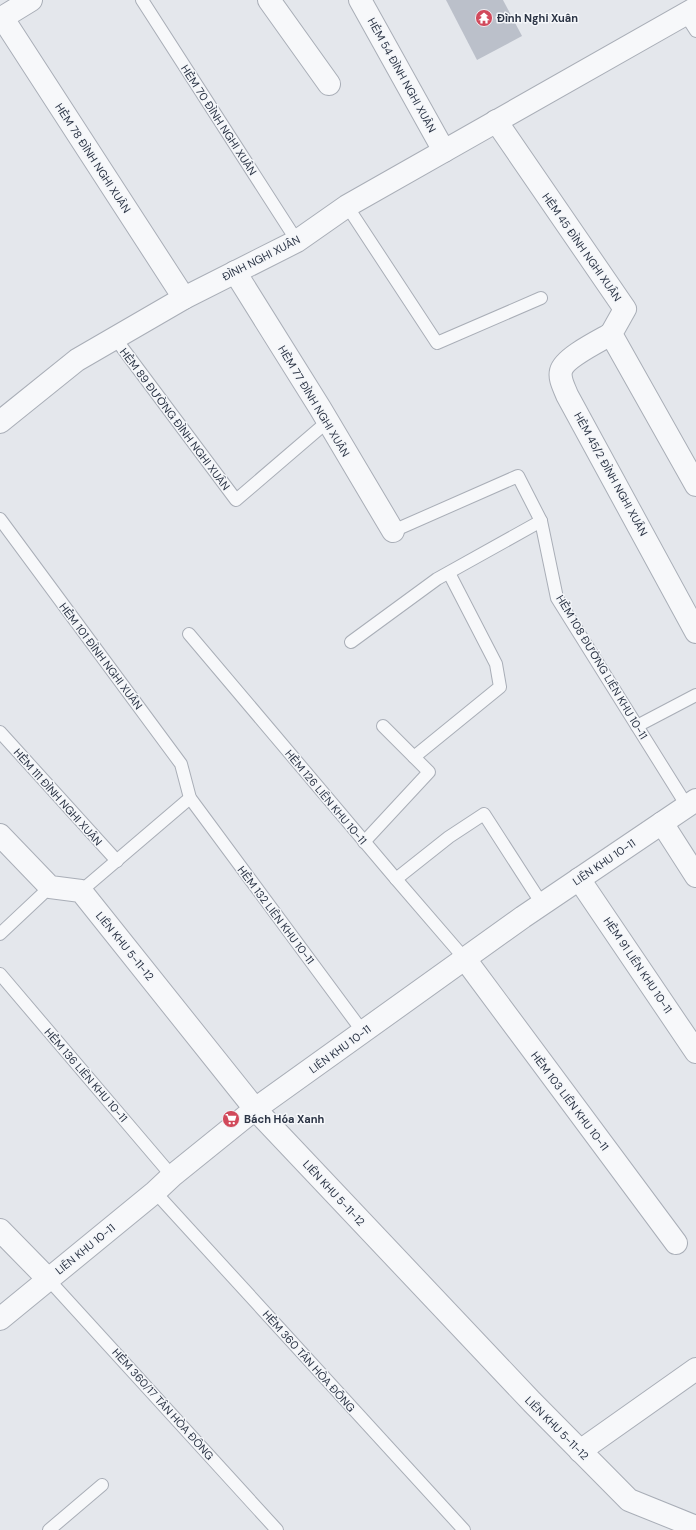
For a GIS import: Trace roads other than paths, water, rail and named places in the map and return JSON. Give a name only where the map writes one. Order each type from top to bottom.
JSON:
[{"type":"street","points":[[1,18],[31,0]]},
{"type":"street","points":[[269,0],[329,84]]},
{"type":"street","name":"HẺM 54 ĐÌNH NGHI XUÂN","points":[[360,0],[444,151]]},
{"type":"street","name":"HẺM 78 ĐÌNH NGHI XUÂN","points":[[1,18],[184,298]]},
{"type":"street","name":"ĐÌNH NGHI XUÂN","points":[[0,422],[77,360],[184,298],[297,241],[347,206],[496,122],[692,18]]},
{"type":"street","name":"HẺM 45 ĐÌNH NGHI XUÂN","points":[[496,122],[626,309],[610,334]]},
{"type":"street","name":"HẺM 77 ĐÌNH NGHI XUÂN","points":[[235,272],[393,531]]},
{"type":"street","points":[[610,334],[694,483]]},
{"type":"street","name":"HẺM 45/2 ĐÌNH NGHI XUÂN","points":[[610,334],[568,360],[561,370],[561,378],[567,395],[696,632]]},
{"type":"street","name":"LIÊN KHU 10-11","points":[[0,1320],[155,1192],[172,1176],[255,1109],[542,904],[692,803]]},
{"type":"street","points":[[662,823],[696,876]]},
{"type":"street","points":[[0,835],[50,887],[81,891]]},
{"type":"street","name":"HẺM 91 LIÊN KHU 10-11","points":[[579,879],[696,1052]]},
{"type":"street","name":"LIÊN KHU 5-11-12","points":[[81,891],[255,1109],[532,1402],[629,1500],[696,1527]]},
{"type":"street","name":"HẺM 103 LIÊN KHU 10-11","points":[[465,959],[676,1243]]},
{"type":"street","points":[[0,1230],[48,1279]]},
{"type":"street","points":[[580,1451],[696,1369]]},
{"type":"lane","name":"HẺM 70 ĐÌNH NGHI XUÂN","points":[[142,0],[297,241]]},
{"type":"lane","points":[[347,206],[437,343],[541,298]]},
{"type":"lane","name":"HẺM 89 ĐƯỜNG ĐÌNH NGHI XUÂN","points":[[115,338],[236,500],[327,422]]},
{"type":"lane","name":"HẺM 108 ĐƯỜNG LIÊN KHU 10-11","points":[[393,531],[518,476],[541,521],[557,598],[637,726],[692,803]]},
{"type":"lane","name":"HẺM 101 ĐÌNH NGHI XUÂN","points":[[0,519],[181,764],[190,798]]},
{"type":"lane","points":[[351,642],[437,580],[541,521]]},
{"type":"lane","points":[[414,757],[500,687],[496,664],[449,573]]},
{"type":"lane","name":"HẺM 126 LIÊN KHU 10-11","points":[[190,634],[396,880],[465,959]]},
{"type":"lane","points":[[637,726],[696,695]]},
{"type":"lane","points":[[364,842],[428,772],[383,726]]},
{"type":"lane","name":"HẺM 111 ĐÌNH NGHI XUÂN","points":[[0,732],[117,861]]},
{"type":"lane","points":[[81,891],[190,798]]},
{"type":"lane","name":"HẺM 132 LIÊN KHU 10-11","points":[[190,798],[363,1032]]},
{"type":"lane","points":[[396,880],[448,837],[484,814],[542,904]]},
{"type":"lane","points":[[0,934],[50,887]]},
{"type":"lane","name":"HẺM 136 LIÊN KHU 10-11","points":[[0,974],[172,1176]]},
{"type":"lane","name":"HẺM 360 TÂN HÒA ĐÔNG","points":[[155,1192],[464,1530]]},
{"type":"lane","name":"HẺM 360/17 TÂN HÒA ĐÔNG","points":[[48,1279],[277,1530]]},
{"type":"lane","points":[[49,1530],[102,1485]]},
{"type":"place","name":"Đình Nghi Xuân","points":[[484,18]]},
{"type":"place","name":"Bách Hóa Xanh","points":[[231,1119]]}]
